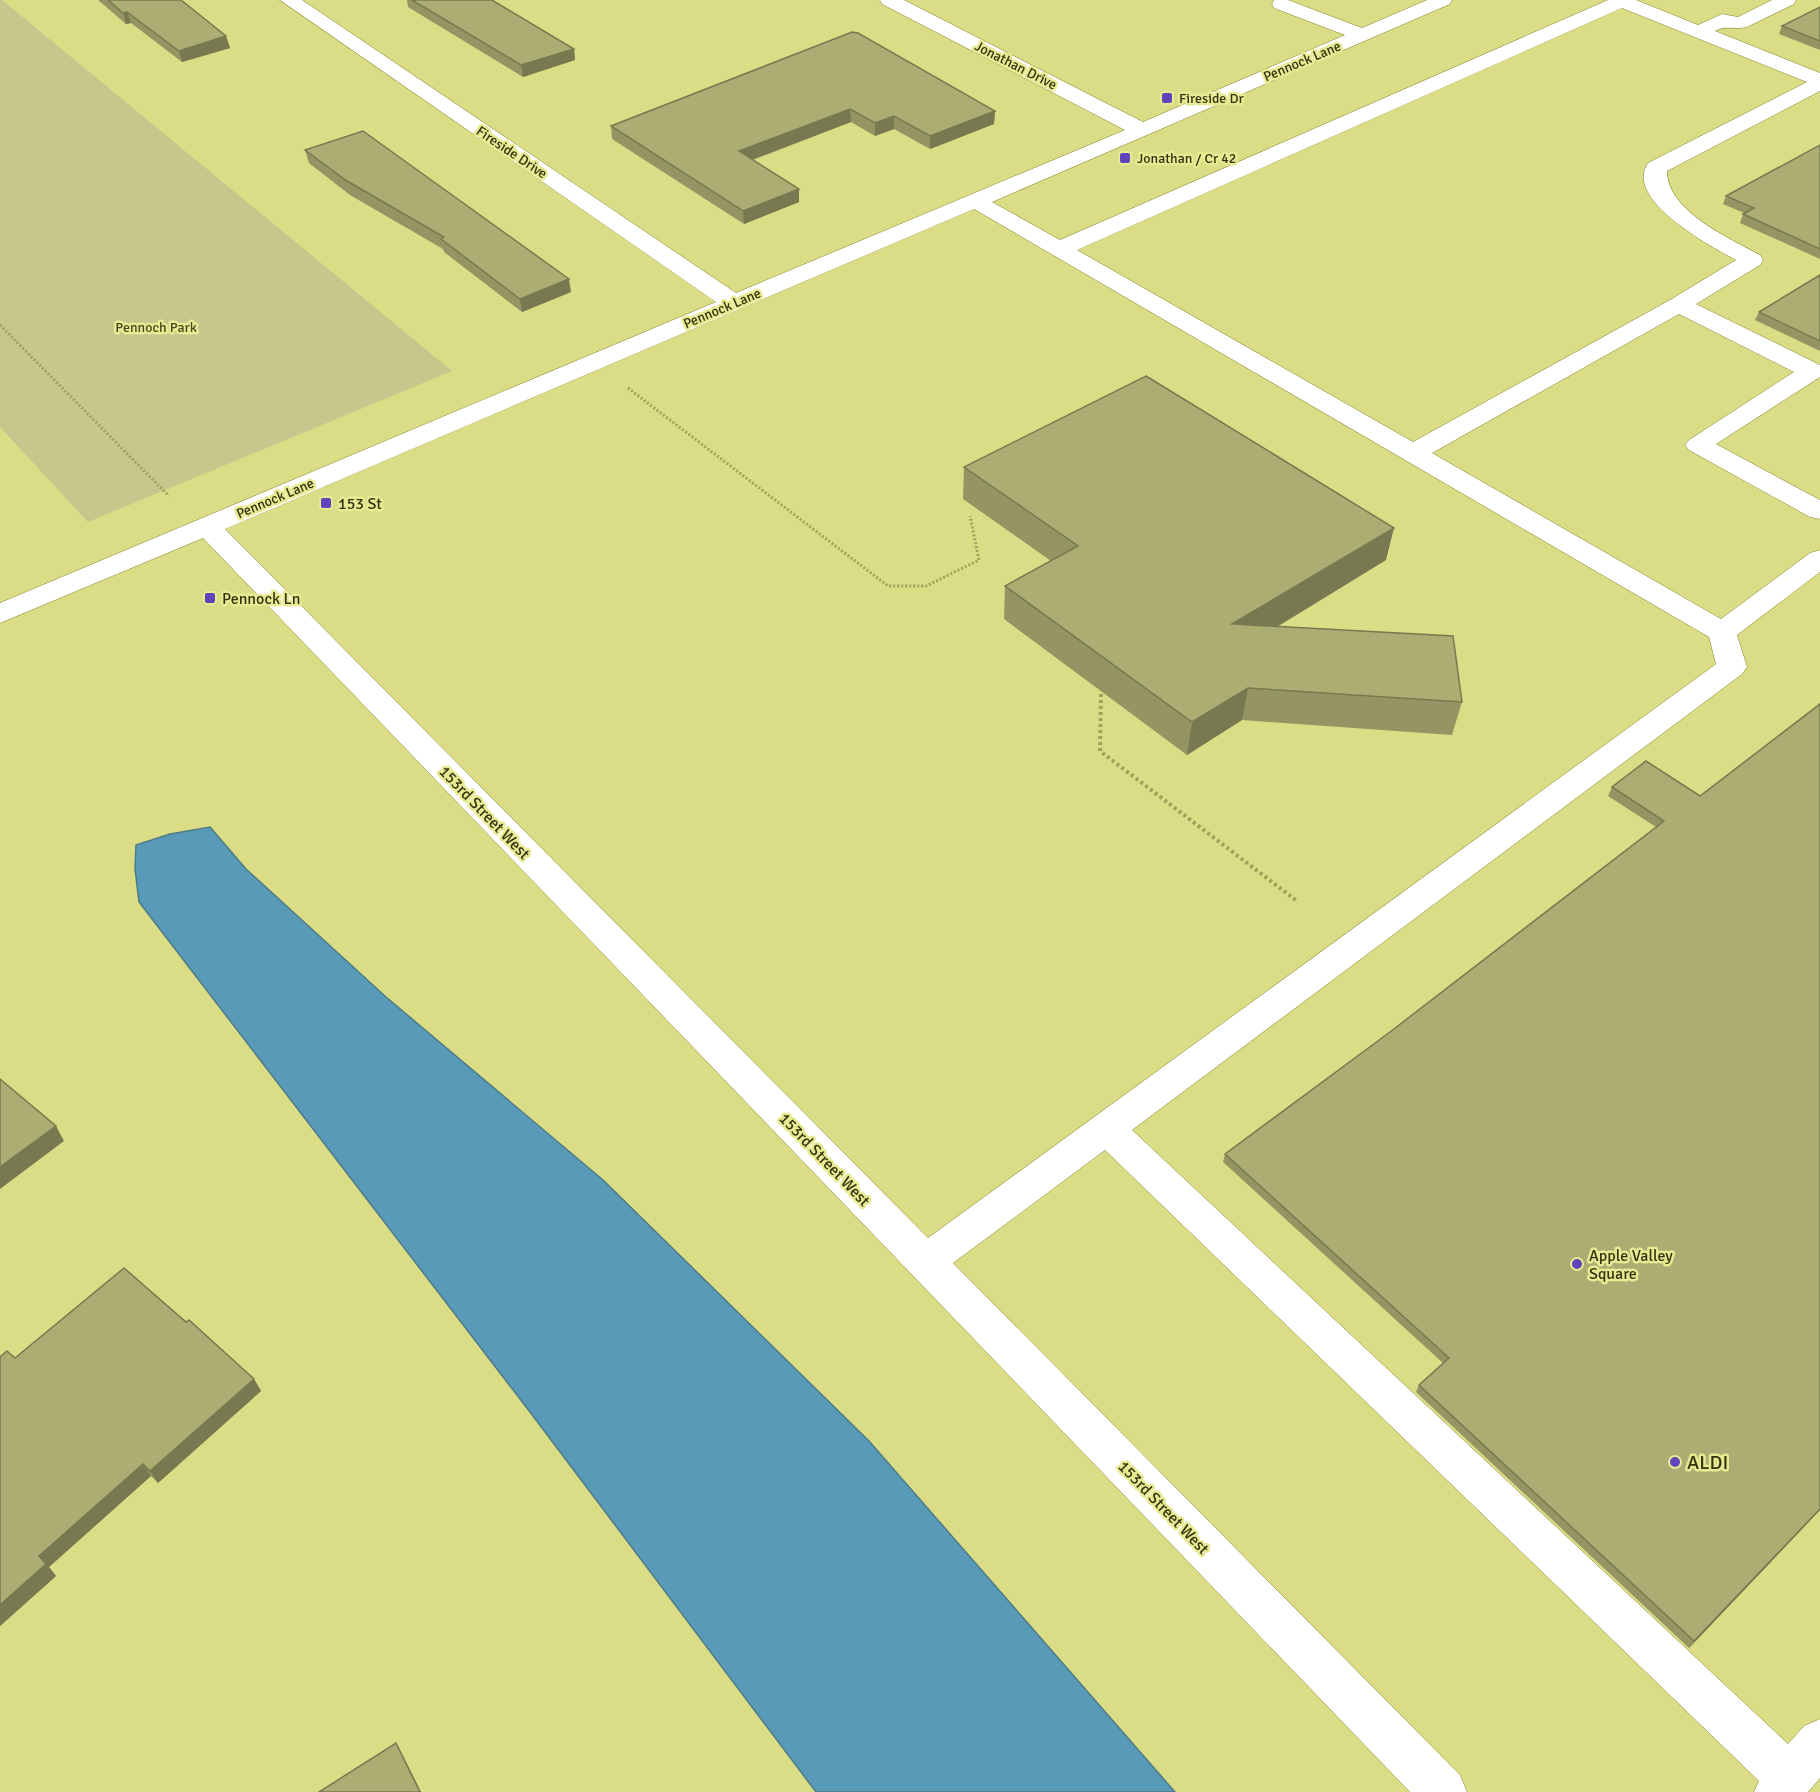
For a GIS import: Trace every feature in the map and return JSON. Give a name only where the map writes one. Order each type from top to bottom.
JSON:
[{"type":"street","name":"Fireside Drive","points":[[290,0],[734,303]]},
{"type":"street","name":"Jonathan Drive","points":[[890,0],[1142,130]]},
{"type":"street","name":"Pennock Lane","points":[[0,614],[1443,0]]},
{"type":"street","points":[[1698,32],[1728,9],[1740,23],[1787,0]]},
{"type":"street","points":[[1059,249],[1621,1],[1820,82]]},
{"type":"street","points":[[1281,4],[1362,35]]},
{"type":"street","points":[[1413,453],[1678,305],[1752,260],[1667,205],[1653,178],[1656,168],[1820,82]]},
{"type":"street","points":[[925,1262],[1732,667],[1722,632],[975,201]]},
{"type":"street","points":[[1678,305],[1812,371],[1698,445],[1820,511]]},
{"type":"street","name":"153rd Street West","points":[[207,526],[1443,1792]]},
{"type":"street","points":[[1722,632],[1820,559]]},
{"type":"street","points":[[1106,1128],[1784,1785],[1820,1742]]},
{"type":"path","points":[[0,326],[169,496]]},
{"type":"path","points":[[628,388],[888,586],[926,586],[979,560],[970,516]]},
{"type":"path","points":[[1101,692],[1100,751],[1298,901]]},
{"type":"green space","name":"Pennoch Park","points":[[0,0],[452,371],[88,522],[0,427]]},
{"type":"water","points":[[210,827],[246,869],[386,997],[603,1180],[869,1441],[1175,1792],[816,1792],[533,1416],[139,902],[135,869],[136,845],[170,834]]},
{"type":"building","points":[[108,0],[181,0],[226,36],[179,51],[127,12],[123,13]]},
{"type":"building","points":[[412,0],[492,0],[574,49],[521,65]]},
{"type":"building","points":[[1820,7],[1820,41],[1782,26]]},
{"type":"building","points":[[852,32],[858,33],[995,111],[930,136],[894,116],[875,123],[850,109],[739,151],[799,189],[743,211],[611,126]]},
{"type":"building","points":[[363,131],[569,279],[520,299],[441,239],[444,237],[347,181],[305,150]]},
{"type":"building","points":[[1820,145],[1820,249],[1743,214],[1754,208],[1726,196]]},
{"type":"building","points":[[1820,275],[1820,341],[1759,312]]},
{"type":"building","points":[[1146,376],[1394,528],[1232,624],[1453,636],[1462,702],[1248,688],[1192,722],[1005,586],[1078,546],[964,467]]},
{"type":"building","name":"Apple Valley Square","points":[[1820,704],[1820,1509],[1694,1641],[1419,1385],[1449,1358],[1225,1154],[1390,1032],[1664,821],[1612,787],[1646,761],[1700,796]]},
{"type":"building","points":[[0,1079],[56,1126],[0,1167]]},
{"type":"building","points":[[124,1268],[186,1322],[189,1320],[254,1379],[150,1471],[143,1464],[39,1556],[46,1564],[0,1605],[0,1357],[7,1351],[15,1358]]},
{"type":"building","points":[[396,1743],[420,1792],[319,1792]]},
{"type":"place","name":"Fireside Dr","points":[[1167,98]]},
{"type":"place","name":"Jonathan / Cr 42","points":[[1125,158]]},
{"type":"place","name":"153 St","points":[[326,503]]},
{"type":"place","name":"Pennock Ln","points":[[210,598]]},
{"type":"place","name":"Apple Valley Square","points":[[1577,1264]]},
{"type":"place","name":"ALDI","points":[[1675,1462]]}]
